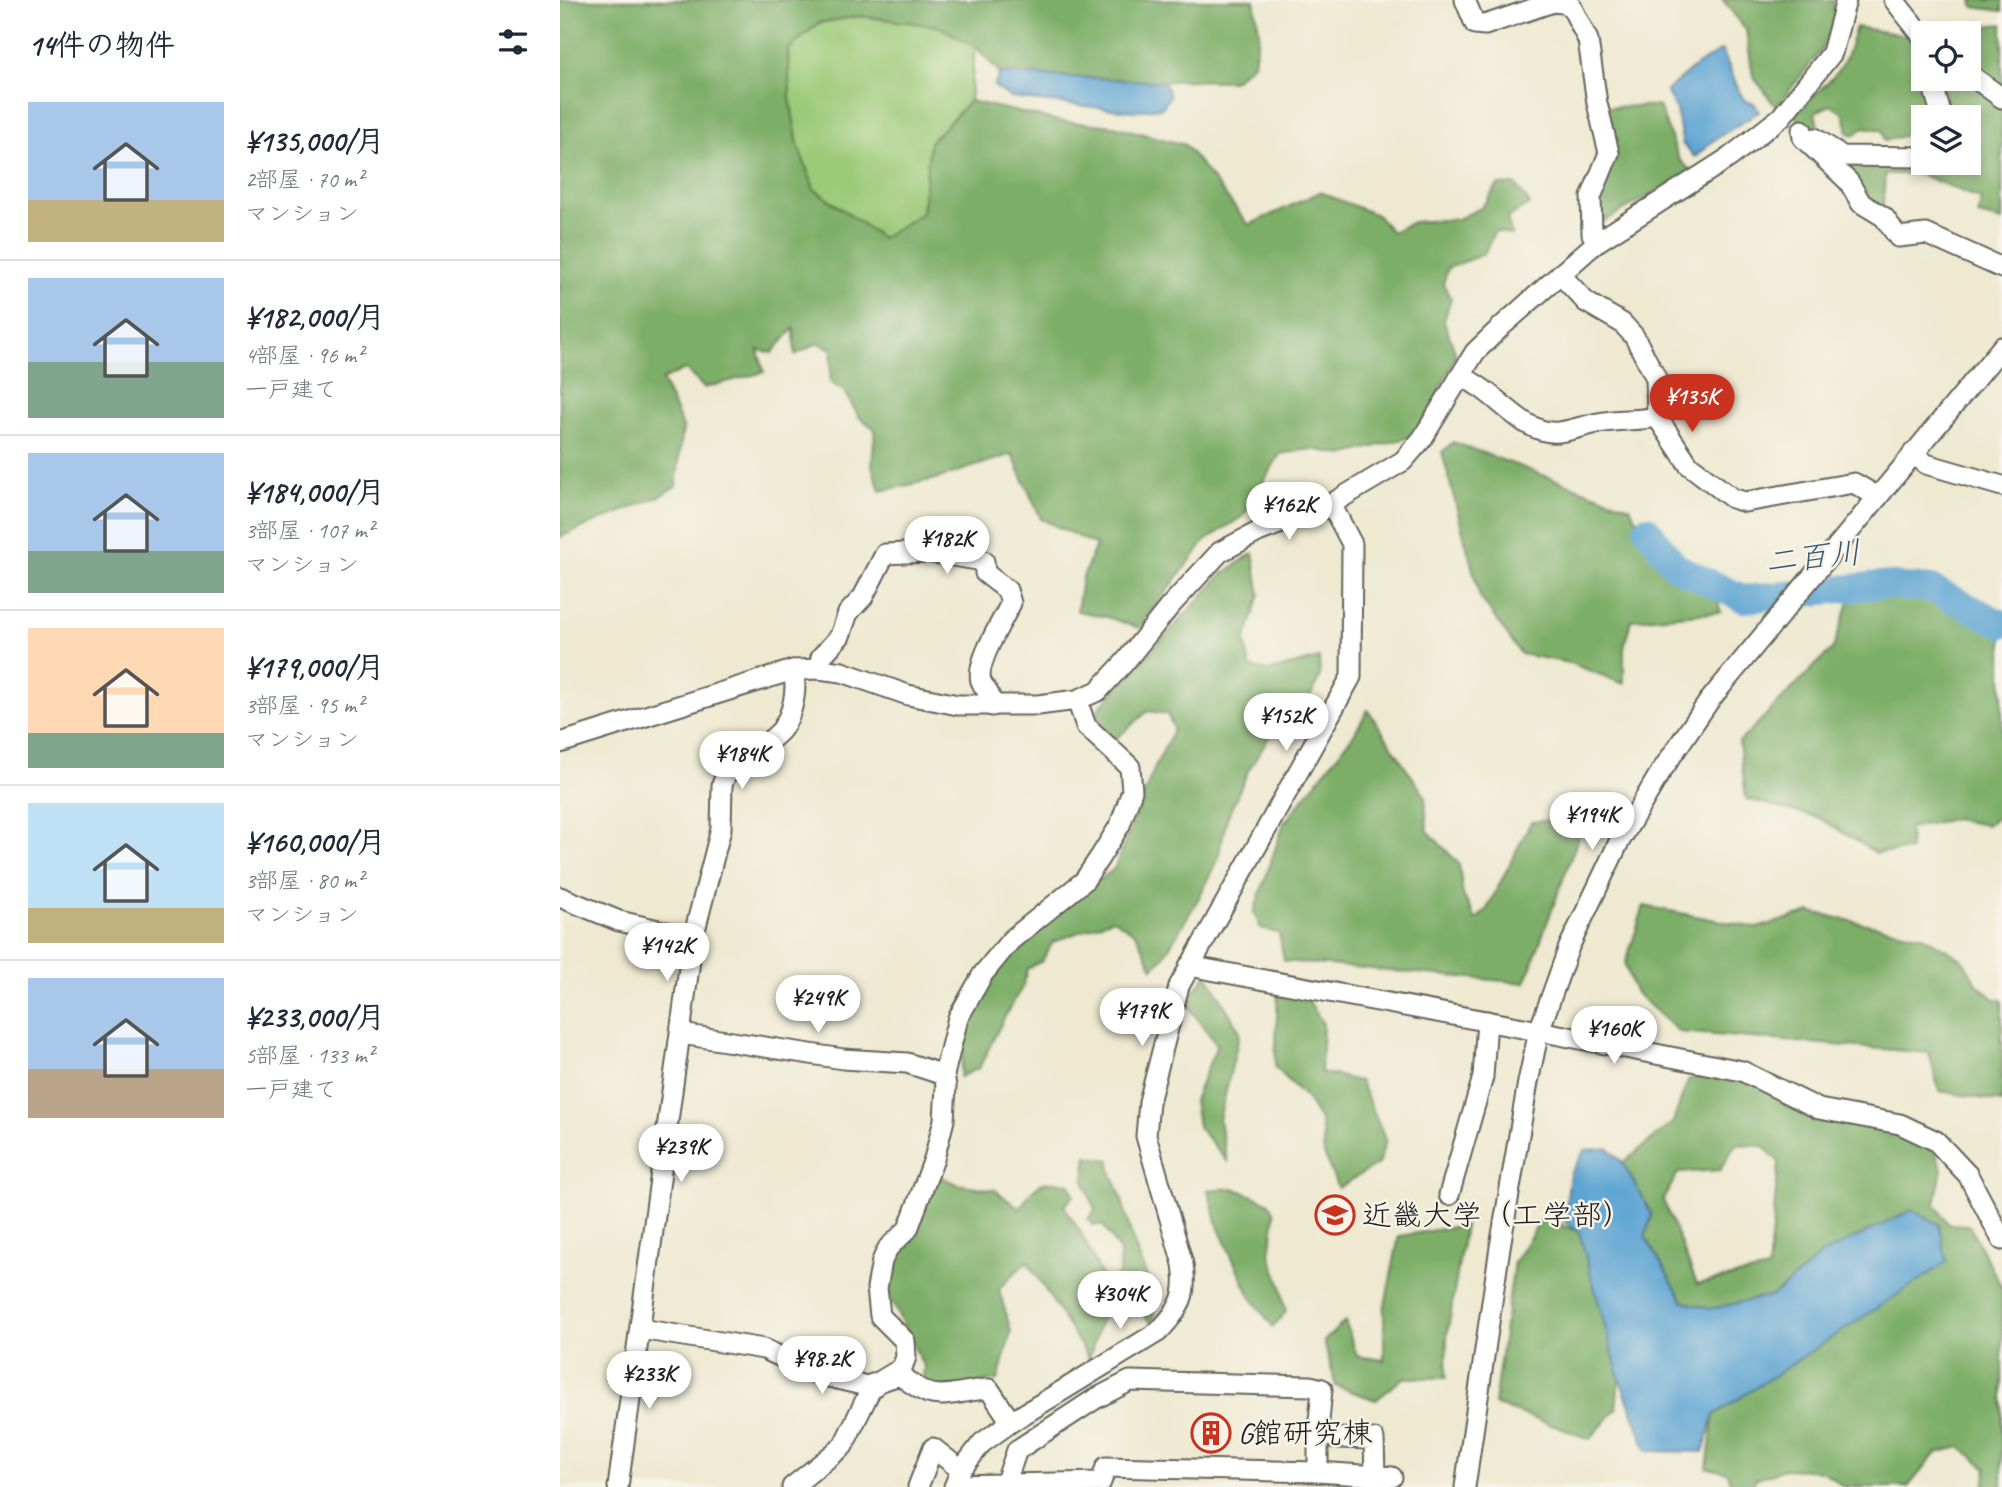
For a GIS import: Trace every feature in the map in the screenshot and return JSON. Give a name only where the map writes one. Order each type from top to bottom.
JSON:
[{"type":"street","points":[[1465,0],[1475,24],[1485,24],[1553,2],[1563,2],[1571,6],[1582,26],[1588,40],[1597,103],[1609,153],[1591,197],[1592,234],[1597,242]]},
{"type":"street","points":[[560,743],[793,670],[842,672],[908,695],[958,705],[1038,705],[1077,700],[1098,691],[1220,552],[1258,532],[1331,504],[1403,461],[1423,439],[1475,352],[1560,274],[1597,242],[1730,157],[1781,117],[1832,53],[1846,0]]},
{"type":"street","points":[[1894,0],[1911,22]]},
{"type":"street","points":[[1981,83],[2002,98]]},
{"type":"street","points":[[1781,117],[1842,156],[1911,157]]},
{"type":"street","points":[[1802,130],[1803,138],[1849,182],[1861,203],[1884,217],[1898,237],[1926,234],[2002,268]]},
{"type":"street","points":[[1560,274],[1586,302],[1622,323],[1634,336],[1656,377],[1657,416],[1689,465],[1732,498],[1745,502],[1854,483],[1878,497]]},
{"type":"street","points":[[1465,1487],[1500,1247],[1528,1082],[1539,1031],[1569,947],[1618,844],[1660,773],[1709,701],[2002,347]]},
{"type":"street","points":[[1461,376],[1475,382],[1526,423],[1541,431],[1563,433],[1598,423],[1657,416]]},
{"type":"street","points":[[1913,453],[1926,464],[2002,486]]},
{"type":"street","points":[[957,1481],[982,1443],[1011,1422],[1158,1332],[1178,1311],[1186,1284],[1183,1264],[1146,1136],[1149,1102],[1179,986],[1351,677],[1352,544],[1331,504]]},
{"type":"street","points":[[819,669],[821,657],[840,636],[848,613],[863,597],[885,554],[927,552],[984,561],[985,573],[1007,590],[1011,603],[982,665],[981,680],[991,695],[992,706]]},
{"type":"street","points":[[618,1487],[692,938],[722,829],[722,785],[726,774],[782,730],[794,699],[793,670]]},
{"type":"street","points":[[792,1487],[843,1446],[870,1391],[877,1383],[902,1368],[906,1357],[905,1341],[880,1316],[877,1287],[882,1261],[888,1248],[908,1229],[934,1159],[944,1120],[944,1075],[958,1018],[983,974],[1011,940],[1084,881],[1120,825],[1132,791],[1130,767],[1086,726],[1077,700]]},
{"type":"street","points":[[560,897],[619,920],[692,938]]},
{"type":"street","points":[[1189,966],[1742,1071],[1819,1109],[1900,1124],[1936,1140],[1968,1175],[1997,1220],[2002,1240]]},
{"type":"street","points":[[1449,1195],[1483,1077],[1486,1021]]},
{"type":"street","points":[[681,1034],[843,1059],[907,1063],[944,1075]]},
{"type":"street","points":[[640,1329],[764,1349],[820,1375],[867,1386],[900,1375],[928,1393],[945,1395],[970,1389],[989,1389],[1011,1422]]},
{"type":"street","points":[[1004,1486],[1017,1450],[1095,1399],[1130,1381],[1310,1386],[1322,1389],[1318,1472]]},
{"type":"street","points":[[918,1487],[933,1448],[957,1481],[1004,1486],[1101,1482],[1106,1467],[1318,1472],[1383,1477],[1374,1439],[1335,1438],[1318,1432]]},
{"type":"green space","points":[[560,0],[1254,0],[1259,32],[1254,63],[1233,81],[1164,82],[1000,73],[975,46],[938,26],[860,16],[818,23],[788,50],[790,99],[798,145],[814,189],[882,238],[922,213],[930,142],[970,101],[1059,121],[1114,126],[1185,145],[1249,225],[1320,192],[1377,215],[1392,232],[1413,222],[1458,219],[1481,208],[1498,185],[1515,184],[1530,204],[1507,218],[1512,235],[1495,231],[1484,254],[1448,268],[1443,284],[1451,298],[1444,321],[1456,355],[1431,408],[1411,437],[1343,455],[1312,449],[1280,454],[1243,516],[1205,541],[1139,628],[1107,617],[1077,611],[1082,579],[1096,545],[1041,519],[1012,454],[936,479],[880,491],[872,466],[875,429],[859,417],[845,392],[830,382],[832,349],[818,343],[795,355],[794,328],[772,353],[758,350],[764,372],[704,388],[685,369],[662,380],[683,427],[676,486],[660,496],[560,537]]},
{"type":"green space","points":[[1723,0],[1834,0],[1834,23],[1823,48],[1776,107],[1753,76],[1746,30]]},
{"type":"green space","points":[[1972,0],[2002,0],[2002,11],[1974,7]]},
{"type":"green space","points":[[860,16],[938,26],[975,46],[970,101],[930,142],[922,213],[882,238],[814,189],[798,145],[790,99],[788,50],[818,23]]},
{"type":"green space","points":[[2002,24],[2002,92],[1981,76],[1981,26]]},
{"type":"green space","points":[[1856,27],[1910,36],[1911,91],[1930,91],[1935,105],[1911,105],[1911,134],[1885,141],[1882,130],[1864,127],[1854,135],[1848,132],[1844,114],[1831,105],[1815,112],[1819,132],[1804,125],[1794,115],[1834,76],[1846,58]]},
{"type":"green space","points":[[1981,88],[2002,103],[2002,221],[1978,215],[1981,199],[1921,175],[1981,175],[1981,105],[1942,105],[1939,91],[1981,91]]},
{"type":"green space","points":[[1659,106],[1679,159],[1691,171],[1601,223],[1600,107]]},
{"type":"green space","points":[[1831,153],[1911,162],[1911,174],[1885,174],[1883,209],[1863,200]]},
{"type":"green space","points":[[1453,442],[1630,507],[1642,530],[1675,571],[1717,599],[1721,612],[1631,620],[1624,648],[1624,684],[1570,663],[1521,654],[1480,597],[1442,452]]},
{"type":"green space","points":[[1253,553],[1260,595],[1245,641],[1250,667],[1270,671],[1319,658],[1320,676],[1298,722],[1269,737],[1248,771],[1227,818],[1218,858],[1200,896],[1163,958],[1153,968],[1136,934],[1113,919],[1053,942],[1042,961],[1027,969],[1023,986],[979,1068],[960,1077],[967,1020],[1012,946],[1114,869],[1155,767],[1174,729],[1167,714],[1148,711],[1112,742],[1096,728],[1098,709],[1222,574]]},
{"type":"green space","points":[[1854,588],[1912,589],[2002,620],[2002,815],[1986,825],[1953,819],[1909,828],[1910,850],[1876,853],[1819,818],[1746,799],[1739,742],[1833,648]]},
{"type":"green space","points":[[1368,710],[1425,796],[1427,830],[1459,864],[1463,895],[1476,920],[1487,909],[1531,822],[1586,817],[1525,983],[1284,961],[1279,933],[1261,929],[1254,912],[1284,823],[1354,734]]},
{"type":"green space","points":[[1644,906],[1757,928],[1810,912],[1923,936],[1962,959],[1978,985],[1996,1000],[2002,1000],[2002,1102],[1939,1091],[1929,1053],[1679,1032],[1635,992],[1625,965]]},
{"type":"green space","points":[[1207,974],[1240,1032],[1219,1120],[1227,1161],[1198,1127],[1194,1100],[1217,1045],[1185,1002]]},
{"type":"green space","points":[[1278,990],[1303,991],[1323,1024],[1321,1072],[1360,1081],[1386,1141],[1378,1164],[1338,1188],[1324,1154],[1321,1122],[1306,1098],[1275,1067]]},
{"type":"green space","points":[[1705,1072],[1738,1076],[1897,1127],[1932,1143],[1942,1169],[1935,1204],[1948,1224],[1969,1225],[2002,1288],[2002,1487],[1984,1487],[1987,1468],[1960,1447],[1936,1453],[1908,1487],[1844,1487],[1822,1471],[1784,1469],[1755,1479],[1753,1487],[1733,1487],[1727,1472],[1707,1468],[1714,1415],[1946,1262],[1822,1254],[1774,1295],[1710,1309],[1683,1301],[1645,1236],[1652,1215],[1623,1163],[1673,1122],[1688,1080]],"holes":[[[1736,1144],[1763,1146],[1779,1162],[1768,1269],[1697,1284],[1663,1200],[1678,1173],[1720,1170]]]},
{"type":"green space","points":[[1087,1156],[1110,1160],[1111,1172],[1121,1196],[1132,1238],[1154,1295],[1154,1326],[1111,1282],[1119,1274],[1120,1252],[1103,1225],[1092,1225],[1088,1219],[1095,1210],[1084,1181]]},
{"type":"green space","points":[[933,1173],[956,1184],[995,1190],[1020,1209],[1039,1185],[1052,1182],[1070,1184],[1074,1196],[1064,1206],[1080,1231],[1115,1302],[1103,1314],[1089,1359],[1027,1261],[999,1289],[1011,1332],[998,1380],[946,1388],[922,1388],[924,1367],[886,1290],[891,1249]]},
{"type":"green space","points":[[1233,1188],[1268,1202],[1275,1213],[1270,1255],[1281,1286],[1286,1312],[1273,1327],[1250,1296],[1219,1229],[1208,1190]]},
{"type":"green space","points":[[1543,1217],[1579,1232],[1619,1377],[1616,1409],[1590,1439],[1494,1404],[1514,1262]]},
{"type":"green space","points":[[1465,1225],[1447,1336],[1446,1378],[1403,1378],[1376,1400],[1336,1386],[1324,1341],[1345,1321],[1357,1356],[1384,1360],[1384,1310],[1399,1236]]},
{"type":"water","points":[[1722,50],[1739,91],[1745,101],[1754,103],[1759,112],[1714,140],[1695,157],[1683,145],[1676,109],[1666,91],[1697,65]]},
{"type":"water","points":[[1000,73],[1164,82],[1170,96],[1162,108],[1131,111],[1011,98],[994,86]]},
{"type":"water","points":[[1608,1148],[1623,1163],[1652,1215],[1645,1236],[1683,1301],[1710,1309],[1774,1295],[1822,1254],[1912,1210],[1939,1224],[1947,1262],[1714,1415],[1703,1452],[1647,1451],[1619,1377],[1579,1232],[1564,1221],[1570,1174],[1585,1150]]},
{"type":"waterway","name":"二百川","points":[[1647,529],[1676,567],[1744,599],[1880,585],[1932,589],[2002,624]]},
{"type":"place","name":"近畿大学（工学部）","points":[[1335,1215]]},
{"type":"place","name":"G館研究棟","points":[[1211,1433]]}]
